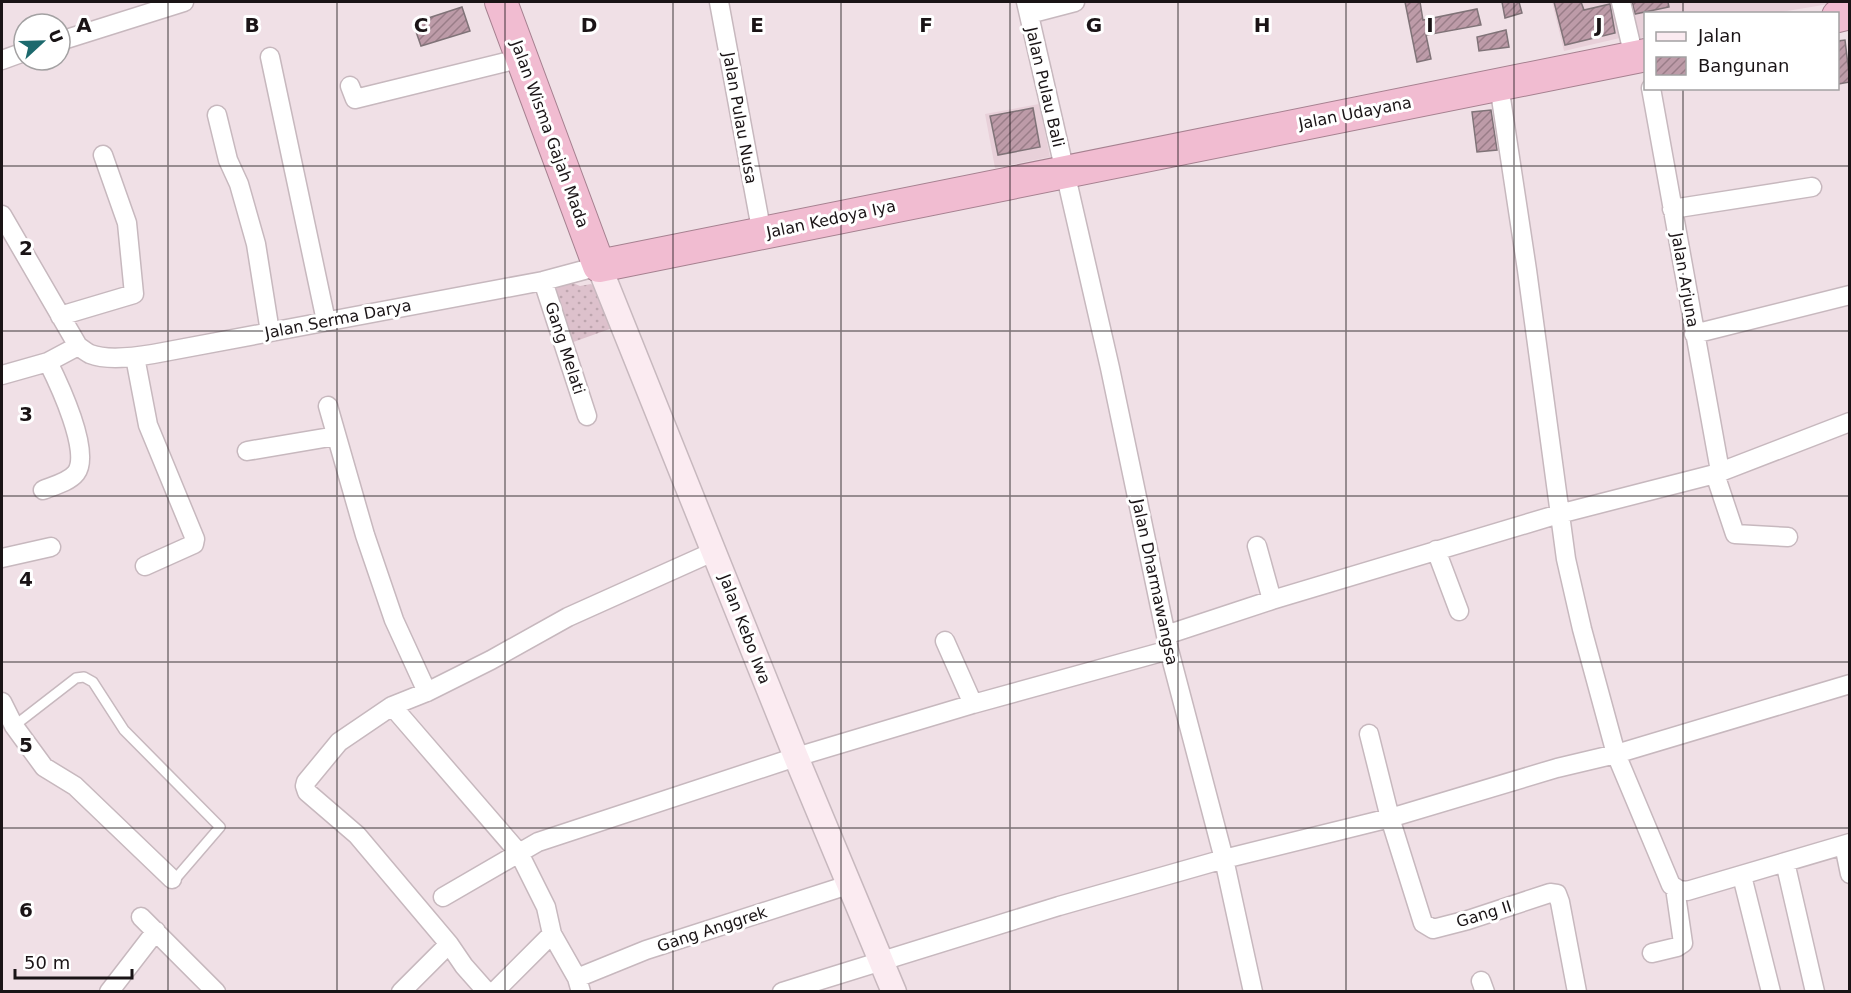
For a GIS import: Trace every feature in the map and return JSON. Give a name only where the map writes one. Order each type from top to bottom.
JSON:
[{"type":"highway","name":"Jalan Wisma Gajah Mada","points":[[501,2],[599,267]]},
{"type":"highway","name":"Jalan Udayana","points":[[1064,172],[1642,57]]},
{"type":"highway","name":"Jalan Kedoya Iya","points":[[599,267],[1064,172]]},
{"type":"main road","name":"Jalan Kebo Iwa","points":[[599,267],[715,551],[796,758],[894,992]]},
{"type":"street","points":[[72,36],[141,9],[184,2]]},
{"type":"street","name":"Jalan Pulau Nusa","points":[[719,2],[762,234]]},
{"type":"street","points":[[1027,8],[1075,2]]},
{"type":"street","points":[[1621,2],[1642,57]]},
{"type":"street","name":"Jalan Pulau Bali","points":[[1027,8],[1064,172]]},
{"type":"street","points":[[270,57],[326,321]]},
{"type":"street","points":[[350,86],[354,99],[522,58]]},
{"type":"street","points":[[1499,85],[1527,270],[1566,559],[1582,629],[1616,754],[1671,885],[1687,891],[1847,844],[1850,874]]},
{"type":"street","name":"Jalan Arjuna","points":[[1651,90],[1718,472],[1735,534],[1788,537]]},
{"type":"street","points":[[217,115],[228,160],[239,184],[256,244],[270,332]]},
{"type":"street","points":[[60,316],[134,294],[128,223],[103,154]]},
{"type":"street","name":"Jalan Dharmawangsa","points":[[1064,172],[1110,368],[1167,642],[1224,859],[1253,992]]},
{"type":"street","points":[[1672,208],[1812,187]]},
{"type":"street","points":[[2,215],[78,346],[48,362],[2,375]]},
{"type":"street","name":"Jalan Serma Darya","points":[[78,346],[90,354],[135,357],[543,281],[599,267]]},
{"type":"street","name":"Gang Melati","points":[[543,281],[587,416]]},
{"type":"street","points":[[1694,334],[1850,295]]},
{"type":"street","points":[[135,357],[148,425],[195,539],[194,544],[145,566]]},
{"type":"street","points":[[43,490],[72,477],[78,471],[80,453],[72,419],[48,362]]},
{"type":"street","points":[[328,406],[365,535],[394,620],[427,692]]},
{"type":"street","points":[[443,897],[524,850],[796,758],[1167,642],[1272,600],[1559,514],[1718,472],[1850,422]]},
{"type":"street","points":[[247,451],[336,436]]},
{"type":"street","points":[[1257,546],[1272,600]]},
{"type":"street","points":[[2,558],[51,547]]},
{"type":"street","points":[[1436,550],[1459,611]]},
{"type":"street","points":[[487,992],[357,835],[307,792],[305,786],[339,742],[392,706],[427,692],[501,655],[568,617],[715,551]]},
{"type":"street","points":[[945,641],[973,704]]},
{"type":"street","points":[[782,992],[880,960],[1224,859],[1389,818],[1557,768],[1616,754],[1850,684]]},
{"type":"street","points":[[2,702],[14,726],[44,766],[75,786],[172,879]]},
{"type":"street","points":[[392,706],[524,850],[546,907],[552,934],[579,985]]},
{"type":"street","points":[[1369,734],[1389,818]]},
{"type":"street","name":"Gang II","points":[[1389,818],[1423,923],[1428,927],[1442,926],[1550,893],[1557,894],[1577,992]]},
{"type":"street","points":[[1785,862],[1815,992]]},
{"type":"street","points":[[1742,876],[1771,992]]},
{"type":"street","name":"Gang Anggrek","points":[[579,985],[646,950],[848,885]]},
{"type":"street","points":[[1652,953],[1677,947],[1683,943],[1675,888]]},
{"type":"street","points":[[141,917],[216,992]]},
{"type":"street","points":[[109,992],[156,931]]},
{"type":"street","points":[[494,992],[552,934]]},
{"type":"street","points":[[401,992],[449,944]]},
{"type":"lane","points":[[14,726],[76,678],[84,677],[93,682],[124,730],[220,827],[177,877],[172,879]]},
{"type":"shaded area","points":[[1552,2],[1611,2],[1620,38],[1564,51]]},
{"type":"shaded area","points":[[1628,2],[1841,2],[1781,12],[1644,12],[1644,37],[1636,39]]},
{"type":"shaded area","points":[[1039,104],[1050,157],[995,168],[985,114]]},
{"type":"shaded area","points":[[563,281],[564,286],[573,283],[580,286],[591,284],[605,295],[618,326],[565,345],[548,289],[556,288],[555,283]]},
{"type":"building","points":[[1405,2],[1420,2],[1423,20],[1477,9],[1481,25],[1426,35],[1431,59],[1417,62]]},
{"type":"building","points":[[1502,2],[1519,2],[1522,13],[1505,18]]},
{"type":"building","points":[[1554,2],[1581,2],[1584,10],[1610,4],[1615,33],[1565,45]]},
{"type":"building","points":[[1632,2],[1668,2],[1669,7],[1635,14]]},
{"type":"building","points":[[462,7],[470,31],[421,46],[413,23]]},
{"type":"building","points":[[1506,30],[1509,47],[1479,51],[1477,37]]},
{"type":"building","points":[[1845,40],[1850,82],[1839,84],[1839,41]]},
{"type":"building","points":[[1033,108],[1040,147],[998,155],[990,116]]},
{"type":"building","points":[[1491,110],[1497,150],[1477,152],[1472,112]]}]
